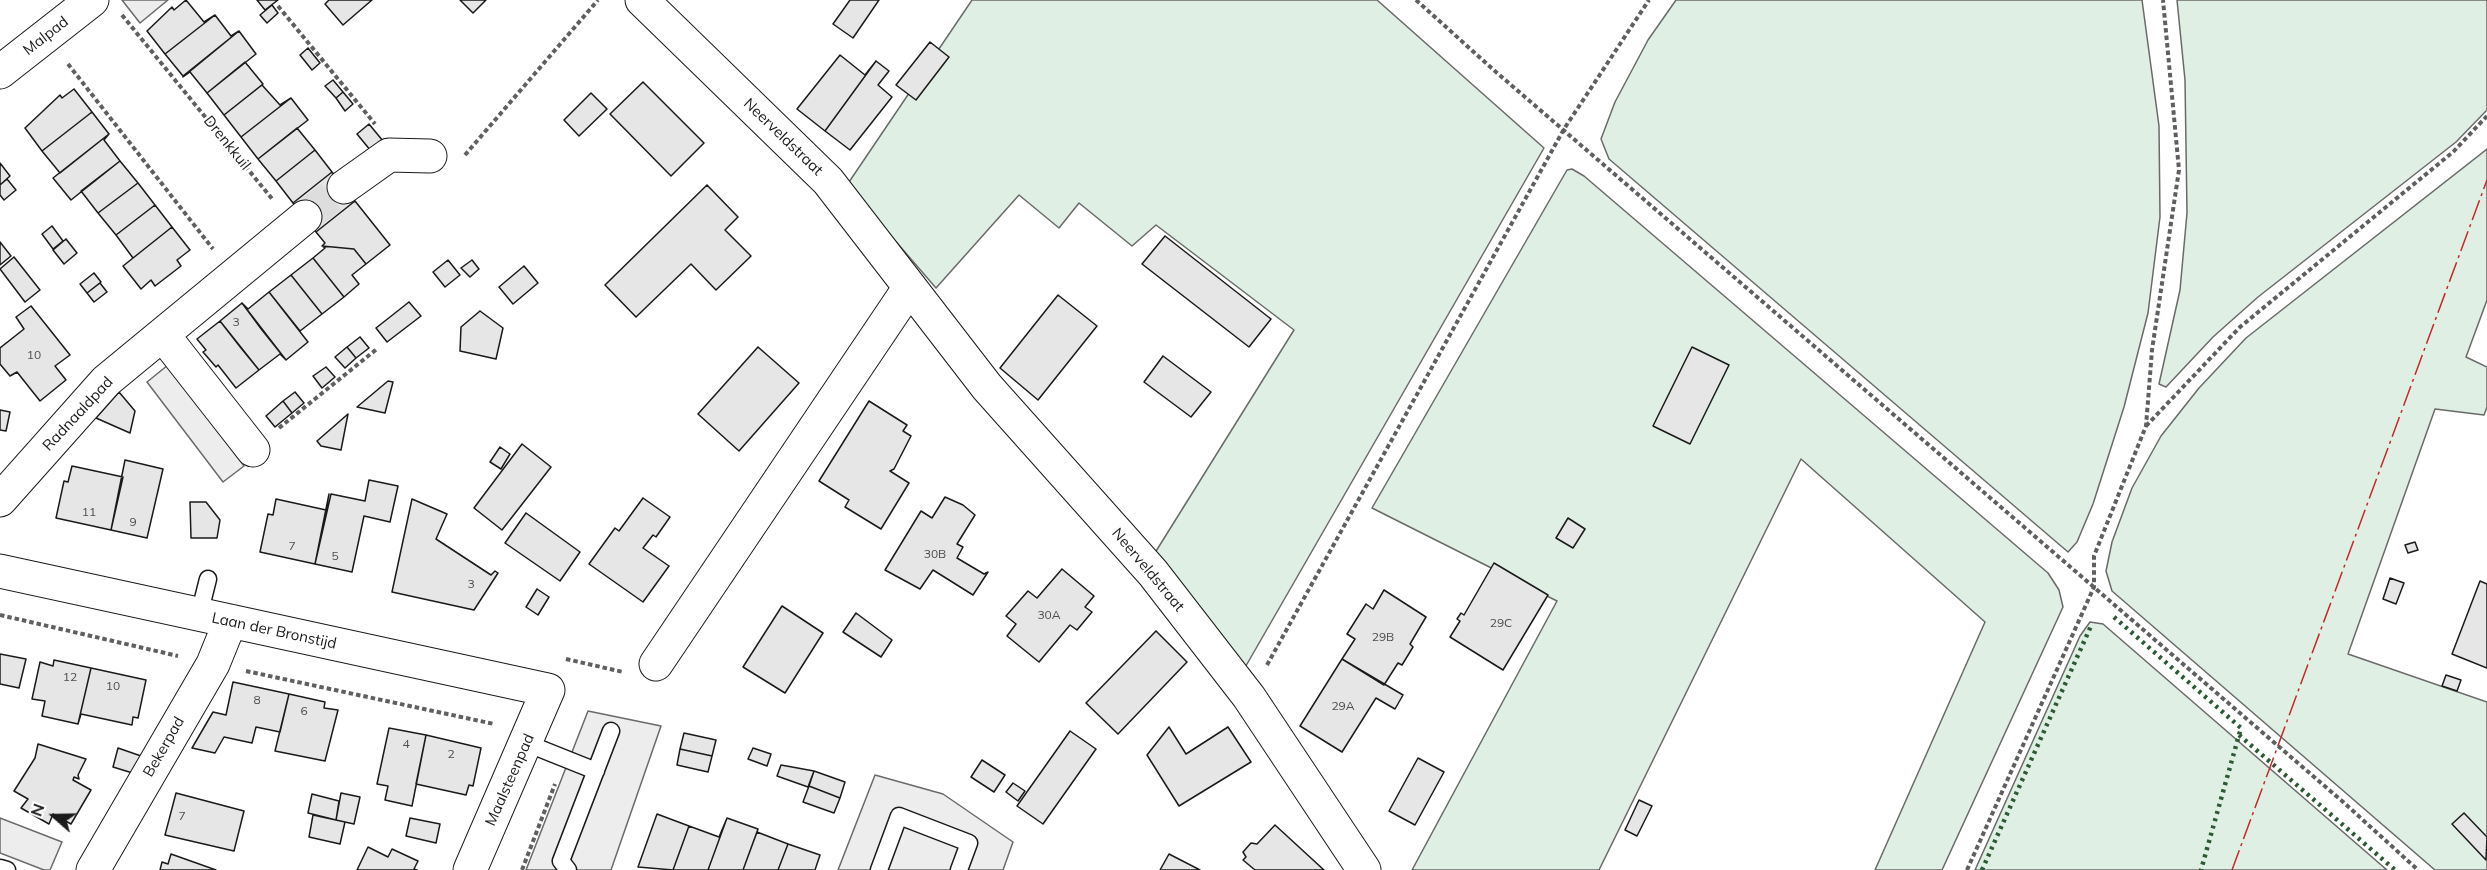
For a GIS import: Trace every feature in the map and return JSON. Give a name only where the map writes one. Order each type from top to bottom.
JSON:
[{"type":"street","name":"Neerveldstraat","points":[[642,0],[828,181],[987,387],[1154,573],[1250,697],[1364,870]]},
{"type":"street","name":"Malpad","points":[[0,72],[47,35],[105,4]]},
{"type":"street","points":[[344,187],[389,155],[430,156]]},
{"type":"street","points":[[253,450],[163,335],[300,222]]},
{"type":"street","points":[[656,664],[910,287]]},
{"type":"street","name":"Radnaaldpad","points":[[0,500],[106,381],[163,335]]},
{"type":"street","name":"Laan der Bronstijd","points":[[0,571],[548,690]]},
{"type":"street","name":"Bekerpad","points":[[93,870],[213,664],[230,622]]},
{"type":"street","name":"Maalsteenpad","points":[[470,870],[548,690]]},
{"type":"lane","points":[[199,615],[208,579]]},
{"type":"lane","points":[[568,870],[561,861],[611,731]]},
{"type":"lane","points":[[529,737],[565,759],[596,771]]},
{"type":"lane","points":[[879,870],[899,816],[969,843],[959,870]]},
{"type":"lane","points":[[0,867],[7,870]]},
{"type":"path","points":[[430,156],[461,160],[598,0]]},
{"type":"path","points":[[1416,0],[2418,870]]},
{"type":"path","points":[[1250,697],[1564,129],[1649,0]]},
{"type":"path","points":[[1967,870],[2094,587],[2094,556],[2146,426],[2152,350],[2179,170],[2163,0]]},
{"type":"path","name":"Drenkkuil","points":[[105,4],[300,222]]},
{"type":"path","points":[[278,6],[391,144],[389,155]]},
{"type":"path","points":[[47,35],[234,276]]},
{"type":"path","points":[[2146,426],[2240,327],[2453,152],[2487,116]]},
{"type":"path","points":[[253,450],[378,348]]},
{"type":"path","points":[[0,615],[529,737]]},
{"type":"path","points":[[522,870],[565,759]]},
{"type":"green space","points":[[972,0],[1377,0],[1544,148],[1243,671],[1153,556],[1294,330],[1156,225],[1132,246],[1079,203],[1059,228],[1019,195],[936,288],[847,185]]},
{"type":"green space","points":[[1676,0],[2142,0],[2159,126],[2160,217],[2148,313],[2124,407],[2093,504],[2077,542],[2068,552],[1609,159],[1601,139],[1615,102],[1648,40]]},
{"type":"green space","points":[[2177,0],[2487,0],[2487,110],[2456,142],[2258,297],[2213,337],[2166,387],[2159,384],[2180,290],[2187,213],[2185,80]]},
{"type":"green space","points":[[2487,149],[2487,300],[2466,357],[2487,367],[2487,407],[2484,415],[2435,409],[2348,654],[2487,702],[2487,870],[2435,870],[2112,591],[2106,571],[2112,542],[2132,488],[2161,436],[2199,388],[2246,338]]},
{"type":"green space","points":[[1572,169],[1584,176],[2048,573],[2059,590],[2063,607],[1942,870],[1875,870],[1985,622],[1801,459],[1599,870],[1412,870],[1557,601],[1372,508],[1567,170]]},
{"type":"green space","points":[[2090,622],[2103,624],[2387,870],[1975,870],[2080,636]]},
{"type":"shaded area","points":[[122,0],[168,0],[140,23]]},
{"type":"shaded area","points":[[168,365],[244,466],[223,482],[147,382]]},
{"type":"shaded area","points":[[588,711],[661,726],[611,870],[526,870]]},
{"type":"shaded area","points":[[875,775],[943,794],[1013,842],[1003,870],[838,870]]},
{"type":"shaded area","points":[[0,818],[62,842],[50,870],[44,870],[0,853]]},
{"type":"building","points":[[186,0],[204,22],[215,15],[165,54],[147,31],[172,7],[174,10]]},
{"type":"building","points":[[257,0],[278,0],[265,10]]},
{"type":"building","points":[[329,0],[372,0],[343,25],[325,4]]},
{"type":"building","points":[[460,0],[486,0],[473,13]]},
{"type":"building","points":[[850,0],[879,0],[853,38],[833,24]]},
{"type":"building","points":[[272,5],[278,13],[267,23],[260,15]]},
{"type":"building","points":[[215,15],[231,36],[239,31],[183,76],[165,54]]},
{"type":"building","points":[[239,31],[256,54],[207,93],[190,72],[183,77]]},
{"type":"building","points":[[930,42],[949,57],[916,100],[896,85]]},
{"type":"building","points":[[308,48],[320,63],[312,70],[300,55]]},
{"type":"building","points":[[840,55],[865,75],[876,61],[825,131],[797,109]]},
{"type":"building","points":[[876,61],[889,71],[878,85],[892,97],[850,150],[825,131]]},
{"type":"building","points":[[245,62],[263,84],[224,115],[207,93]]},
{"type":"building","points":[[333,80],[343,92],[336,98],[325,86]]},
{"type":"building","points":[[643,82],[704,143],[671,176],[610,114]]},
{"type":"building","points":[[262,85],[280,105],[291,98],[241,137],[224,115]]},
{"type":"building","points":[[74,89],[92,112],[42,151],[25,128],[60,95],[62,98]]},
{"type":"building","points":[[343,92],[353,104],[345,111],[336,98]]},
{"type":"building","points":[[591,93],[607,109],[579,136],[564,120]]},
{"type":"building","points":[[291,98],[308,120],[258,159],[241,137]]},
{"type":"building","points":[[92,112],[109,134],[60,173],[42,151]]},
{"type":"building","points":[[369,124],[383,141],[371,151],[357,134]]},
{"type":"building","points":[[297,128],[315,150],[276,181],[258,159]]},
{"type":"building","points":[[109,134],[104,140],[120,161],[71,200],[53,178]]},
{"type":"building","points":[[315,150],[332,172],[293,203],[276,181]]},
{"type":"building","points":[[120,161],[138,183],[98,213],[81,191]]},
{"type":"building","points":[[0,163],[10,176],[0,185]]},
{"type":"building","points":[[332,172],[355,201],[316,232],[293,203]]},
{"type":"building","points":[[7,179],[16,190],[4,200],[0,195],[0,185]]},
{"type":"building","points":[[138,183],[155,205],[116,235],[98,213]]},
{"type":"building","points":[[707,185],[738,217],[725,230],[751,256],[716,290],[691,264],[636,317],[605,285]]},
{"type":"building","points":[[355,201],[390,245],[366,264],[354,249],[322,246],[325,243],[316,232]]},
{"type":"building","points":[[155,205],[172,227],[133,258],[116,235]]},
{"type":"building","points":[[52,226],[63,241],[53,249],[42,234]]},
{"type":"building","points":[[172,227],[190,250],[177,260],[181,266],[155,286],[151,280],[141,289],[123,266]]},
{"type":"building","points":[[1165,236],[1271,319],[1249,347],[1142,264]]},
{"type":"building","points":[[66,239],[77,253],[64,264],[53,250]]},
{"type":"building","points":[[0,242],[11,256],[0,265]]},
{"type":"building","points":[[322,246],[354,249],[366,264],[352,275],[359,284],[344,297],[313,258],[325,248]]},
{"type":"building","points":[[14,257],[40,290],[25,302],[0,269]]},
{"type":"building","points":[[313,258],[344,297],[322,314],[291,275]]},
{"type":"building","points":[[448,260],[460,275],[445,287],[433,272]]},
{"type":"building","points":[[472,260],[479,269],[470,277],[461,268]]},
{"type":"building","points":[[524,266],[538,283],[513,304],[499,287]]},
{"type":"building","points":[[94,273],[101,282],[87,293],[80,284]]},
{"type":"building","points":[[291,275],[322,314],[300,331],[269,292]]},
{"type":"building","points":[[100,283],[107,292],[94,302],[87,293]]},
{"type":"building","points":[[269,292],[308,342],[286,360],[242,303],[248,309]]},
{"type":"building","points":[[1058,295],[1097,326],[1038,400],[1000,368]]},
{"type":"building","points":[[409,302],[421,316],[387,342],[376,328]]},
{"type":"building","points":[[242,303],[286,360],[280,354],[259,370],[220,321]]},
{"type":"building","points":[[31,306],[70,355],[55,366],[66,380],[40,401],[17,372],[10,376],[0,364],[0,348],[24,329],[16,317]]},
{"type":"building","points":[[480,311],[503,328],[496,359],[460,351],[461,327]]},
{"type":"building","points":[[220,321],[259,370],[236,388],[218,365],[216,367],[203,352],[206,350],[197,339]]},
{"type":"building","points":[[360,337],[369,348],[356,358],[347,347]]},
{"type":"building","points":[[347,347],[356,358],[345,368],[335,357]]},
{"type":"building","points":[[758,347],[799,383],[739,451],[698,414]]},
{"type":"building","points":[[1692,347],[1729,365],[1690,444],[1653,426]]},
{"type":"building","points":[[1163,356],[1211,392],[1191,417],[1144,382]]},
{"type":"building","points":[[326,367],[335,377],[322,388],[313,376]]},
{"type":"building","points":[[388,381],[393,382],[385,413],[357,407]]},
{"type":"building","points":[[119,392],[135,411],[130,433],[96,418]]},
{"type":"building","points":[[295,392],[304,403],[292,413],[283,401]]},
{"type":"building","points":[[283,401],[292,413],[275,427],[266,416]]},
{"type":"building","points":[[869,401],[907,425],[903,431],[911,436],[894,469],[890,471],[909,483],[881,529],[845,507],[849,500],[819,481]]},
{"type":"building","points":[[0,410],[10,412],[6,431],[0,430]]},
{"type":"building","points":[[348,414],[341,450],[321,446],[317,441]]},
{"type":"building","points":[[522,444],[551,467],[502,530],[474,508]]},
{"type":"building","points":[[500,447],[510,454],[501,469],[490,462]]},
{"type":"building","points":[[125,460],[163,469],[147,538],[111,530]]},
{"type":"building","points":[[72,466],[123,477],[111,530],[56,518],[64,481],[68,482]]},
{"type":"building","points":[[369,480],[398,486],[390,522],[364,516],[352,572],[315,564],[331,494],[365,501]]},
{"type":"building","points":[[945,497],[963,505],[975,515],[957,544],[963,547],[957,558],[984,574],[988,572],[973,595],[933,570],[920,589],[885,570],[921,511],[932,518]]},
{"type":"building","points":[[643,498],[670,517],[656,537],[653,535],[643,548],[669,566],[643,602],[589,564],[615,528],[619,531]]},
{"type":"building","points":[[276,499],[326,510],[315,564],[260,552],[268,514],[273,515]]},
{"type":"building","points":[[412,499],[447,514],[436,539],[491,575],[495,571],[498,573],[474,610],[392,592]]},
{"type":"building","points":[[190,502],[206,502],[220,520],[217,538],[191,538]]},
{"type":"building","points":[[526,513],[580,552],[560,581],[505,543]]},
{"type":"building","points":[[1568,518],[1585,529],[1573,548],[1556,538]]},
{"type":"building","points":[[2415,542],[2418,550],[2408,553],[2405,545]]},
{"type":"building","points":[[1494,563],[1548,595],[1503,670],[1450,637],[1460,621],[1457,619],[1461,613],[1464,615]]},
{"type":"building","points":[[1062,569],[1094,596],[1085,607],[1092,612],[1077,630],[1070,625],[1039,662],[1007,636],[1016,624],[1006,616],[1028,591],[1037,598]]},
{"type":"building","points":[[2390,578],[2404,583],[2396,604],[2383,599]]},
{"type":"building","points":[[2480,581],[2487,584],[2487,668],[2452,654]]},
{"type":"building","points":[[537,589],[549,597],[538,615],[526,607]]},
{"type":"building","points":[[1384,590],[1426,617],[1410,644],[1413,647],[1402,665],[1398,663],[1384,685],[1342,659],[1355,639],[1347,634],[1366,604],[1373,609]]},
{"type":"building","points":[[782,606],[823,633],[785,693],[743,667]]},
{"type":"building","points":[[856,613],[892,640],[881,657],[843,632]]},
{"type":"building","points":[[1156,631],[1187,662],[1118,734],[1086,703]]},
{"type":"building","points":[[0,654],[26,659],[19,688],[0,684]]},
{"type":"building","points":[[1342,659],[1403,695],[1395,709],[1376,698],[1342,752],[1300,726]]},
{"type":"building","points":[[54,660],[91,668],[78,724],[42,716],[45,701],[32,699],[40,662],[53,666]]},
{"type":"building","points":[[91,668],[146,680],[138,718],[133,717],[132,725],[81,714],[78,724]]},
{"type":"building","points":[[2446,675],[2461,680],[2457,691],[2442,686]]},
{"type":"building","points":[[233,682],[289,694],[280,732],[256,727],[252,743],[224,737],[215,753],[192,748],[213,712],[226,715]]},
{"type":"building","points":[[289,694],[325,702],[324,708],[338,710],[325,761],[275,751]]},
{"type":"building","points":[[1169,727],[1186,754],[1228,727],[1251,762],[1179,806],[1147,755]]},
{"type":"building","points":[[389,728],[426,735],[412,806],[385,800],[388,786],[377,784]]},
{"type":"building","points":[[1070,731],[1096,749],[1043,824],[1017,806]]},
{"type":"building","points":[[684,733],[716,740],[712,756],[680,749]]},
{"type":"building","points":[[426,735],[481,748],[473,786],[469,785],[466,795],[416,784]]},
{"type":"building","points":[[38,744],[86,759],[78,775],[79,779],[74,777],[73,780],[91,790],[71,824],[53,814],[49,824],[21,808],[28,799],[14,791],[35,758]]},
{"type":"building","points":[[118,748],[144,757],[139,775],[113,767]]},
{"type":"building","points":[[753,748],[771,754],[767,766],[748,759]]},
{"type":"building","points":[[680,749],[712,756],[708,772],[677,765]]},
{"type":"building","points":[[1418,758],[1444,772],[1415,825],[1389,811]]},
{"type":"building","points":[[982,760],[1005,775],[994,792],[971,777]]},
{"type":"building","points":[[781,765],[814,771],[808,787],[777,776]]},
{"type":"building","points":[[814,771],[845,782],[840,798],[809,786]]},
{"type":"building","points":[[1013,783],[1025,791],[1018,801],[1006,792]]},
{"type":"building","points":[[809,786],[840,798],[834,813],[803,802]]},
{"type":"building","points":[[176,793],[244,811],[234,851],[165,835]]},
{"type":"building","points":[[341,793],[360,797],[354,824],[336,820]]},
{"type":"building","points":[[312,794],[339,801],[336,820],[308,813]]},
{"type":"building","points":[[1639,800],[1652,806],[1637,836],[1625,830]]},
{"type":"building","points":[[2464,813],[2487,837],[2486,860],[2452,824]]},
{"type":"building","points":[[657,814],[689,826],[673,870],[638,867]]},
{"type":"building","points":[[313,815],[345,822],[340,844],[309,837]]},
{"type":"building","points":[[410,818],[440,824],[436,843],[406,836]]},
{"type":"building","points":[[727,818],[708,870],[673,870],[689,826],[719,837]]},
{"type":"building","points":[[727,818],[758,829],[743,870],[708,870]]},
{"type":"building","points":[[1275,825],[1324,870],[1255,870],[1243,860],[1246,857],[1243,852],[1251,843],[1257,844]]},
{"type":"building","points":[[757,832],[788,844],[778,870],[743,870]]},
{"type":"building","points":[[788,844],[820,855],[815,870],[778,870]]},
{"type":"building","points":[[368,847],[388,857],[392,849],[418,861],[414,869],[417,870],[357,870]]},
{"type":"building","points":[[171,854],[216,870],[160,870],[162,862],[168,864]]},
{"type":"building","points":[[1169,854],[1200,870],[1160,870]]},
{"type":"tunnel","points":[[305,217],[344,187]]},
{"type":"hedge","points":[[2114,617],[2241,728],[2201,870]]},
{"type":"hedge","points":[[1982,870],[2091,626]]},
{"type":"hedge","points":[[2239,735],[2395,870]]},
{"type":"power","points":[[2232,870],[2487,180]]}]
